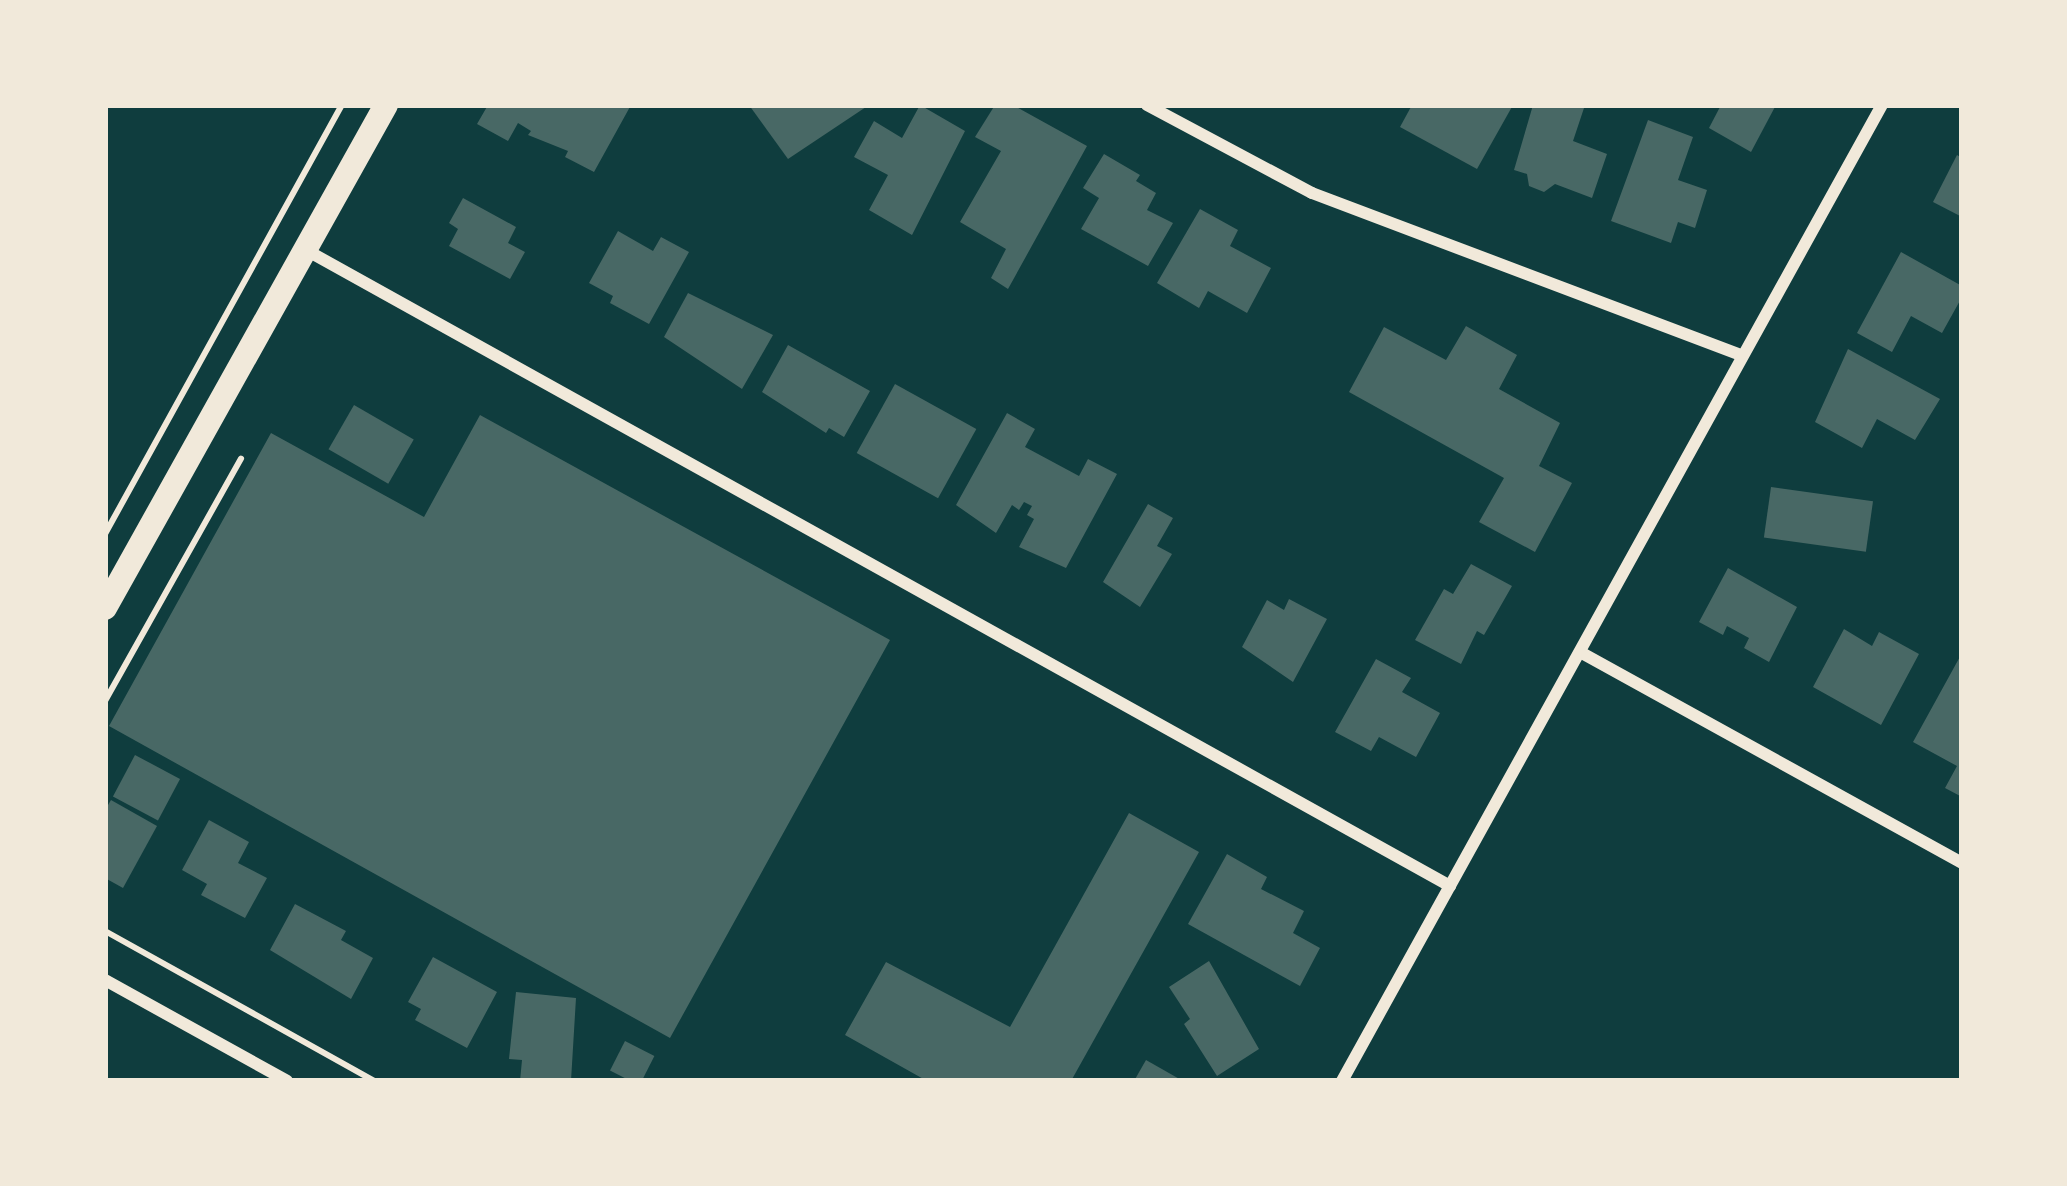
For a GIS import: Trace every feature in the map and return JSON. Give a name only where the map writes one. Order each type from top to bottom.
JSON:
[{"type":"main road","points":[[105,608],[386,105]]},
{"type":"street","points":[[1147,105],[1312,193],[1740,355]]},
{"type":"street","points":[[1342,1081],[1740,355],[1838,193],[1882,105]]},
{"type":"street","points":[[306,250],[1450,886]]},
{"type":"street","points":[[1580,652],[1962,863]]},
{"type":"street","points":[[105,980],[287,1081]]},
{"type":"path","points":[[105,534],[342,105]]},
{"type":"path","points":[[105,701],[241,459]]},
{"type":"path","points":[[105,931],[375,1081]]},
{"type":"building","points":[[488,105],[631,105],[594,172],[565,157],[568,151],[528,135],[531,131],[518,123],[508,141],[477,124]]},
{"type":"building","points":[[749,105],[869,105],[788,159]]},
{"type":"building","points":[[920,105],[965,131],[912,235],[869,210],[888,175],[854,157],[874,121],[902,138]]},
{"type":"building","points":[[995,105],[1013,105],[1087,146],[1008,289],[991,278],[1006,249],[960,222],[1001,151],[975,137]]},
{"type":"building","points":[[1412,105],[1513,105],[1477,169],[1400,127]]},
{"type":"building","points":[[1533,105],[1585,105],[1573,141],[1607,154],[1592,198],[1555,184],[1544,192],[1529,186],[1527,174],[1514,170]]},
{"type":"building","points":[[1721,105],[1776,105],[1751,152],[1709,128]]},
{"type":"building","points":[[1648,120],[1693,137],[1678,180],[1707,190],[1695,228],[1678,222],[1671,243],[1611,221]]},
{"type":"building","points":[[1104,154],[1140,175],[1136,181],[1156,193],[1147,210],[1173,223],[1148,266],[1081,229],[1099,198],[1083,188]]},
{"type":"building","points":[[1957,155],[1962,158],[1962,217],[1933,202]]},
{"type":"building","points":[[463,198],[516,227],[508,243],[525,252],[510,279],[449,246],[458,229],[449,223]]},
{"type":"building","points":[[1200,209],[1238,230],[1230,246],[1271,268],[1247,313],[1208,291],[1199,308],[1157,283]]},
{"type":"building","points":[[618,231],[653,251],[661,237],[689,252],[649,324],[610,303],[613,296],[589,283]]},
{"type":"building","points":[[1901,252],[1962,286],[1962,297],[1942,333],[1911,316],[1892,352],[1857,333]]},
{"type":"building","points":[[688,293],[773,335],[742,389],[664,337]]},
{"type":"building","points":[[1466,326],[1517,355],[1499,389],[1560,423],[1539,466],[1572,483],[1535,552],[1479,522],[1504,478],[1349,392],[1384,327],[1446,360]]},
{"type":"building","points":[[788,345],[870,391],[844,437],[829,428],[826,433],[762,392]]},
{"type":"building","points":[[1848,349],[1940,399],[1915,440],[1877,419],[1862,448],[1815,422]]},
{"type":"building","points":[[895,384],[976,429],[938,498],[857,453]]},
{"type":"building","points":[[354,405],[414,440],[388,484],[328,449]]},
{"type":"building","points":[[1007,413],[1035,429],[1025,447],[1079,476],[1088,459],[1117,474],[1066,568],[1019,547],[1034,519],[1027,515],[1032,506],[1024,502],[1019,510],[1012,505],[996,533],[956,505]]},
{"type":"building","points":[[480,415],[890,640],[670,1038],[109,726],[271,433],[424,517]]},
{"type":"building","points":[[1771,487],[1873,501],[1866,552],[1764,538]]},
{"type":"building","points":[[1148,504],[1173,518],[1157,546],[1172,554],[1140,607],[1103,582]]},
{"type":"building","points":[[1471,564],[1512,586],[1484,635],[1477,631],[1461,664],[1415,640],[1444,589],[1453,594]]},
{"type":"building","points":[[1728,568],[1797,607],[1769,662],[1744,648],[1749,638],[1727,626],[1723,635],[1699,622]]},
{"type":"building","points":[[1289,599],[1327,619],[1293,682],[1242,647],[1267,600],[1284,610]]},
{"type":"building","points":[[1844,629],[1872,646],[1879,632],[1919,654],[1881,725],[1813,687]]},
{"type":"building","points":[[1962,653],[1962,797],[1945,788],[1957,766],[1913,742]]},
{"type":"building","points":[[1376,659],[1411,678],[1402,692],[1440,713],[1416,757],[1379,737],[1371,751],[1335,732]]},
{"type":"building","points":[[135,755],[180,779],[158,820],[113,796]]},
{"type":"building","points":[[111,800],[157,826],[123,888],[105,878],[105,810]]},
{"type":"building","points":[[1129,813],[1199,852],[1071,1081],[927,1081],[845,1035],[886,962],[1010,1027]]},
{"type":"building","points":[[209,820],[249,842],[238,863],[267,878],[245,918],[201,895],[207,884],[182,870]]},
{"type":"building","points":[[1227,854],[1267,877],[1261,889],[1304,911],[1293,933],[1320,948],[1300,986],[1188,924]]},
{"type":"building","points":[[295,904],[346,931],[341,940],[373,958],[351,999],[270,950]]},
{"type":"building","points":[[433,957],[497,992],[467,1048],[415,1020],[421,1009],[408,1002]]},
{"type":"building","points":[[1209,961],[1259,1049],[1217,1076],[1184,1024],[1190,1019],[1169,987]]},
{"type":"building","points":[[516,992],[576,998],[571,1081],[520,1081],[522,1060],[509,1059]]},
{"type":"building","points":[[625,1041],[654,1056],[642,1081],[610,1070]]},
{"type":"building","points":[[1146,1060],[1183,1081],[1134,1081]]}]
